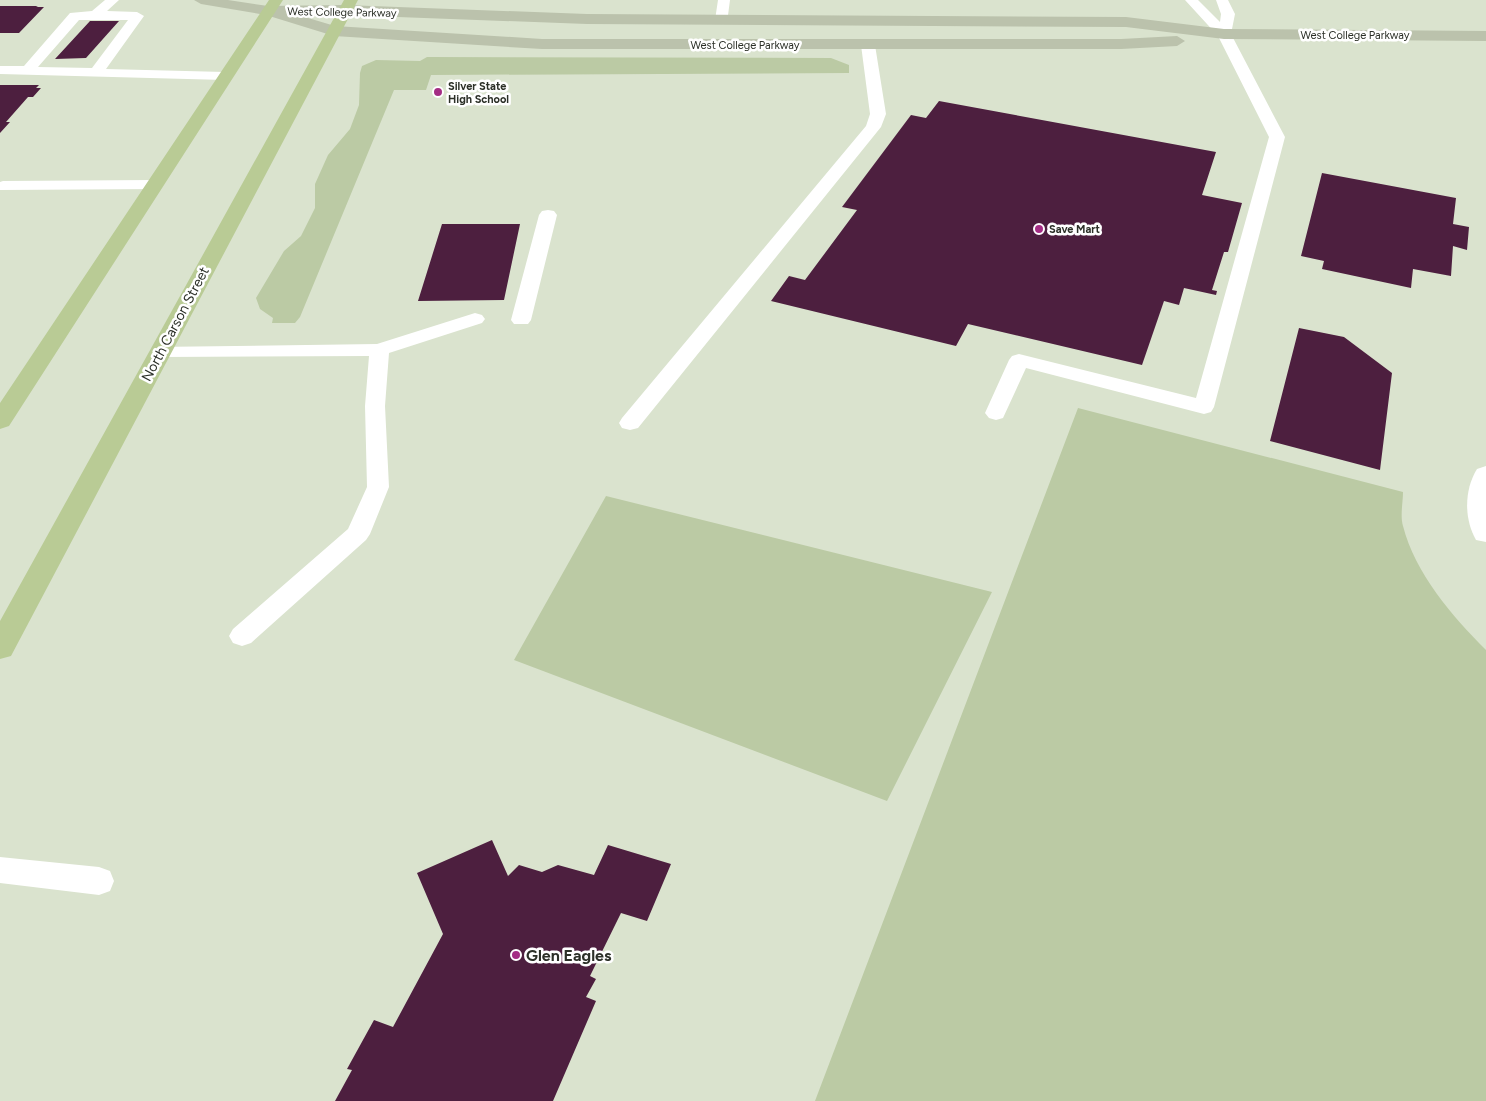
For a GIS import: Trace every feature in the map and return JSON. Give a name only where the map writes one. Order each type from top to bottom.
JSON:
[{"type":"main road","name":"North Carson Street","points":[[0,648],[348,5]]},
{"type":"main road","points":[[2,416],[272,6]]},
{"type":"street","name":"West College Parkway","points":[[201,0],[272,6],[348,5],[502,18],[1126,22],[1224,34],[1486,36]]},
{"type":"street","name":"West College Parkway","points":[[272,6],[334,31],[542,44],[1121,44],[1188,41],[1224,34]]},
{"type":"street","points":[[1486,475],[1479,506],[1486,533]]},
{"type":"lane","points":[[95,15],[113,0]]},
{"type":"lane","points":[[722,20],[724,0]]},
{"type":"lane","points":[[996,413],[1019,360],[1204,407],[1278,138],[1224,34],[1191,0]]},
{"type":"lane","points":[[1222,0],[1228,14],[1224,34]]},
{"type":"lane","points":[[28,70],[75,16],[137,16],[96,73]]},
{"type":"lane","points":[[61,32],[80,32]]},
{"type":"lane","points":[[109,32],[125,32]]},
{"type":"lane","points":[[630,424],[873,127],[878,114],[868,44]]},
{"type":"lane","points":[[48,47],[66,47]]},
{"type":"lane","points":[[98,47],[115,47]]},
{"type":"lane","points":[[0,70],[225,76]]},
{"type":"lane","points":[[3,186],[154,185]]},
{"type":"lane","points":[[521,320],[548,215]]},
{"type":"lane","points":[[161,351],[379,350],[475,319]]},
{"type":"lane","points":[[242,636],[358,534],[378,487],[376,406],[379,350]]},
{"type":"lane","points":[[0,870],[99,881]]},
{"type":"green space","points":[[427,57],[831,58],[849,65],[849,73],[431,75],[426,90],[394,90],[300,317],[295,323],[272,323],[273,318],[260,309],[256,298],[284,251],[301,236],[315,208],[315,184],[328,155],[350,129],[359,105],[362,66],[376,60],[420,61]]},
{"type":"green space","points":[[1078,408],[1403,492],[1402,522],[1416,560],[1436,593],[1460,623],[1486,650],[1486,1101],[815,1101]]},
{"type":"green space","points":[[606,496],[992,592],[887,801],[514,660]]},
{"type":"building","points":[[0,6],[44,7],[19,33],[0,33]]},
{"type":"building","points":[[90,21],[119,21],[86,58],[55,59]]},
{"type":"building","points":[[0,85],[39,85],[36,88],[41,88],[33,97],[28,97],[6,122],[10,122],[0,133]]},
{"type":"building","name":"Save Mart","points":[[939,101],[1216,152],[1202,195],[1242,203],[1228,252],[1224,252],[1212,290],[1217,291],[1216,295],[1184,288],[1179,305],[1164,301],[1142,365],[968,324],[956,346],[771,301],[789,276],[805,280],[857,210],[842,207],[911,115],[926,118]]},
{"type":"building","points":[[1322,173],[1456,198],[1453,224],[1469,227],[1467,250],[1453,246],[1451,276],[1413,269],[1411,288],[1322,269],[1324,261],[1301,256]]},
{"type":"building","points":[[442,224],[520,224],[504,300],[418,301]]},
{"type":"building","points":[[1299,328],[1344,337],[1392,373],[1380,470],[1270,441]]},
{"type":"building","name":"Glen Eagles","points":[[492,840],[508,876],[519,865],[542,872],[558,865],[594,875],[608,845],[671,864],[647,921],[621,913],[590,976],[596,979],[586,997],[596,1001],[553,1101],[335,1101],[352,1070],[347,1069],[374,1020],[393,1027],[443,934],[417,873]]},
{"type":"place","name":"Silver State High School","points":[[438,92]]},
{"type":"place","name":"Save Mart","points":[[1039,229]]},
{"type":"place","name":"Glen Eagles","points":[[516,955]]}]
